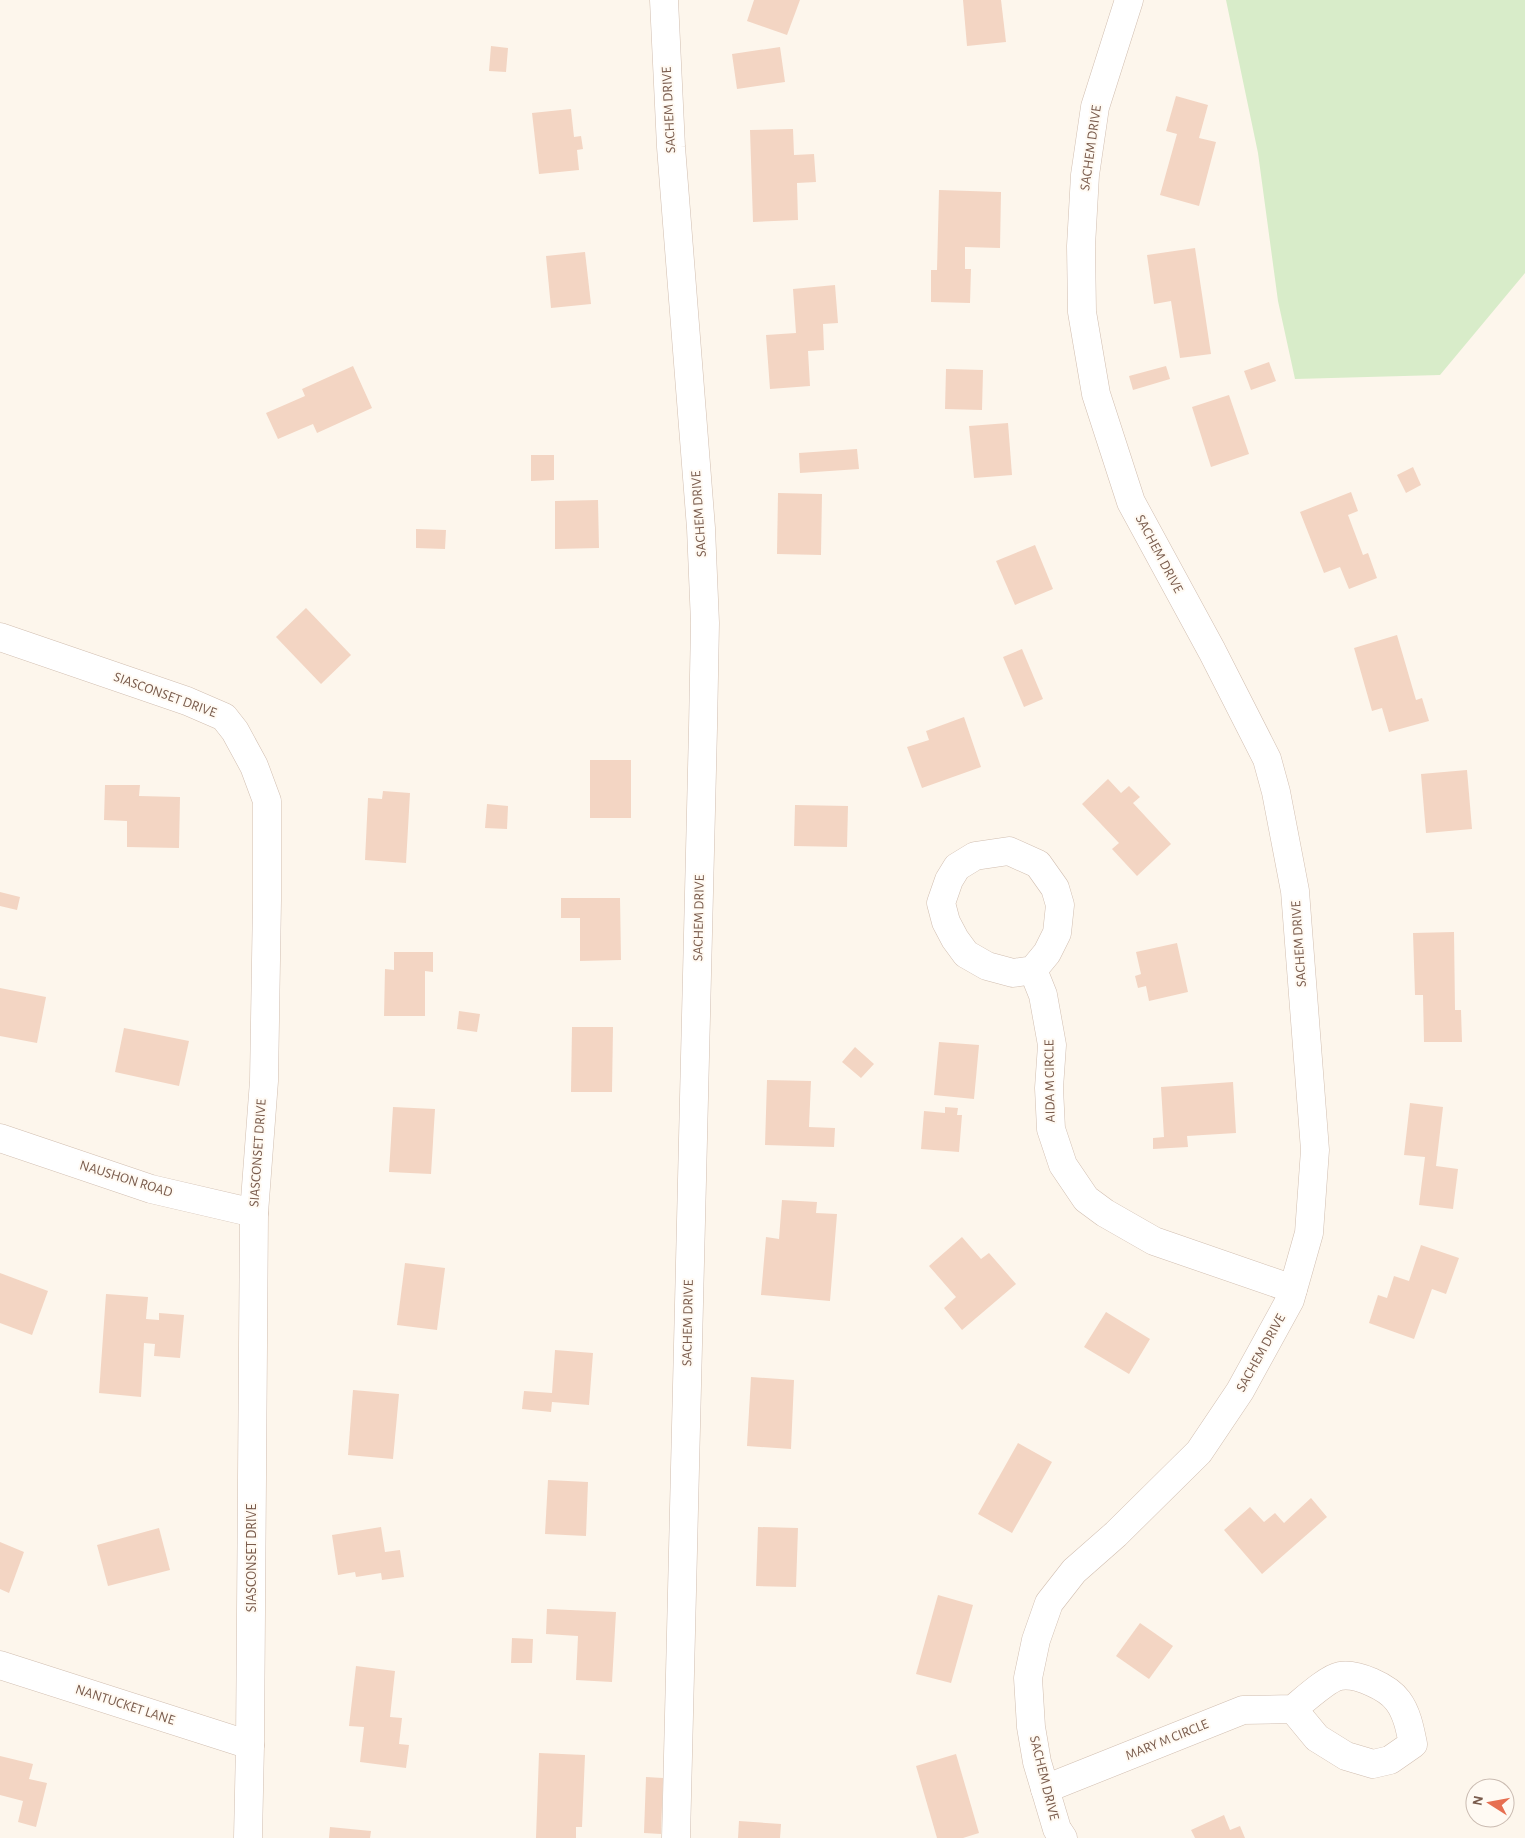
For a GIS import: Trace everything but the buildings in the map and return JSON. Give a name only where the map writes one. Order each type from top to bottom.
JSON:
[{"type":"street","name":"SACHEM DRIVE","points":[[664,0],[671,147],[702,528],[704,623],[676,1838]]},
{"type":"street","name":"SACHEM DRIVE","points":[[1063,1838],[1057,1829],[1037,1762],[1031,1727],[1028,1678],[1036,1640],[1049,1603],[1074,1571],[1116,1534],[1199,1452],[1240,1392],[1290,1300],[1309,1233],[1315,1150],[1296,891],[1276,792],[1267,759],[1131,502],[1096,394],[1082,312],[1081,246],[1085,175],[1096,107],[1129,0]]},
{"type":"street","name":"SIASCONSET DRIVE","points":[[0,637],[188,701],[224,717],[235,731],[254,766],[267,801],[264,1081],[254,1213],[248,1838]]},
{"type":"street","points":[[1009,851],[1038,864],[1055,888],[1060,905],[1057,933],[1047,953],[1033,970],[1013,973],[987,966],[966,954],[960,946],[946,922],[941,903],[956,867],[975,856],[1009,851]]},
{"type":"street","name":"AIDA M CIRCLE","points":[[1033,970],[1043,995],[1052,1045],[1049,1088],[1051,1128],[1064,1165],[1086,1199],[1154,1241],[1292,1289]]},
{"type":"street","name":"NAUSHON ROAD","points":[[0,1138],[151,1189],[254,1213]]},
{"type":"street","name":"NANTUCKET LANE","points":[[0,1665],[250,1745]]},
{"type":"street","name":"MARY M CIRCLE","points":[[1045,1790],[1243,1710],[1293,1709]]},
{"type":"green space","points":[[1226,0],[1525,0],[1525,273],[1440,375],[1295,379],[1278,301],[1258,153]]}]
